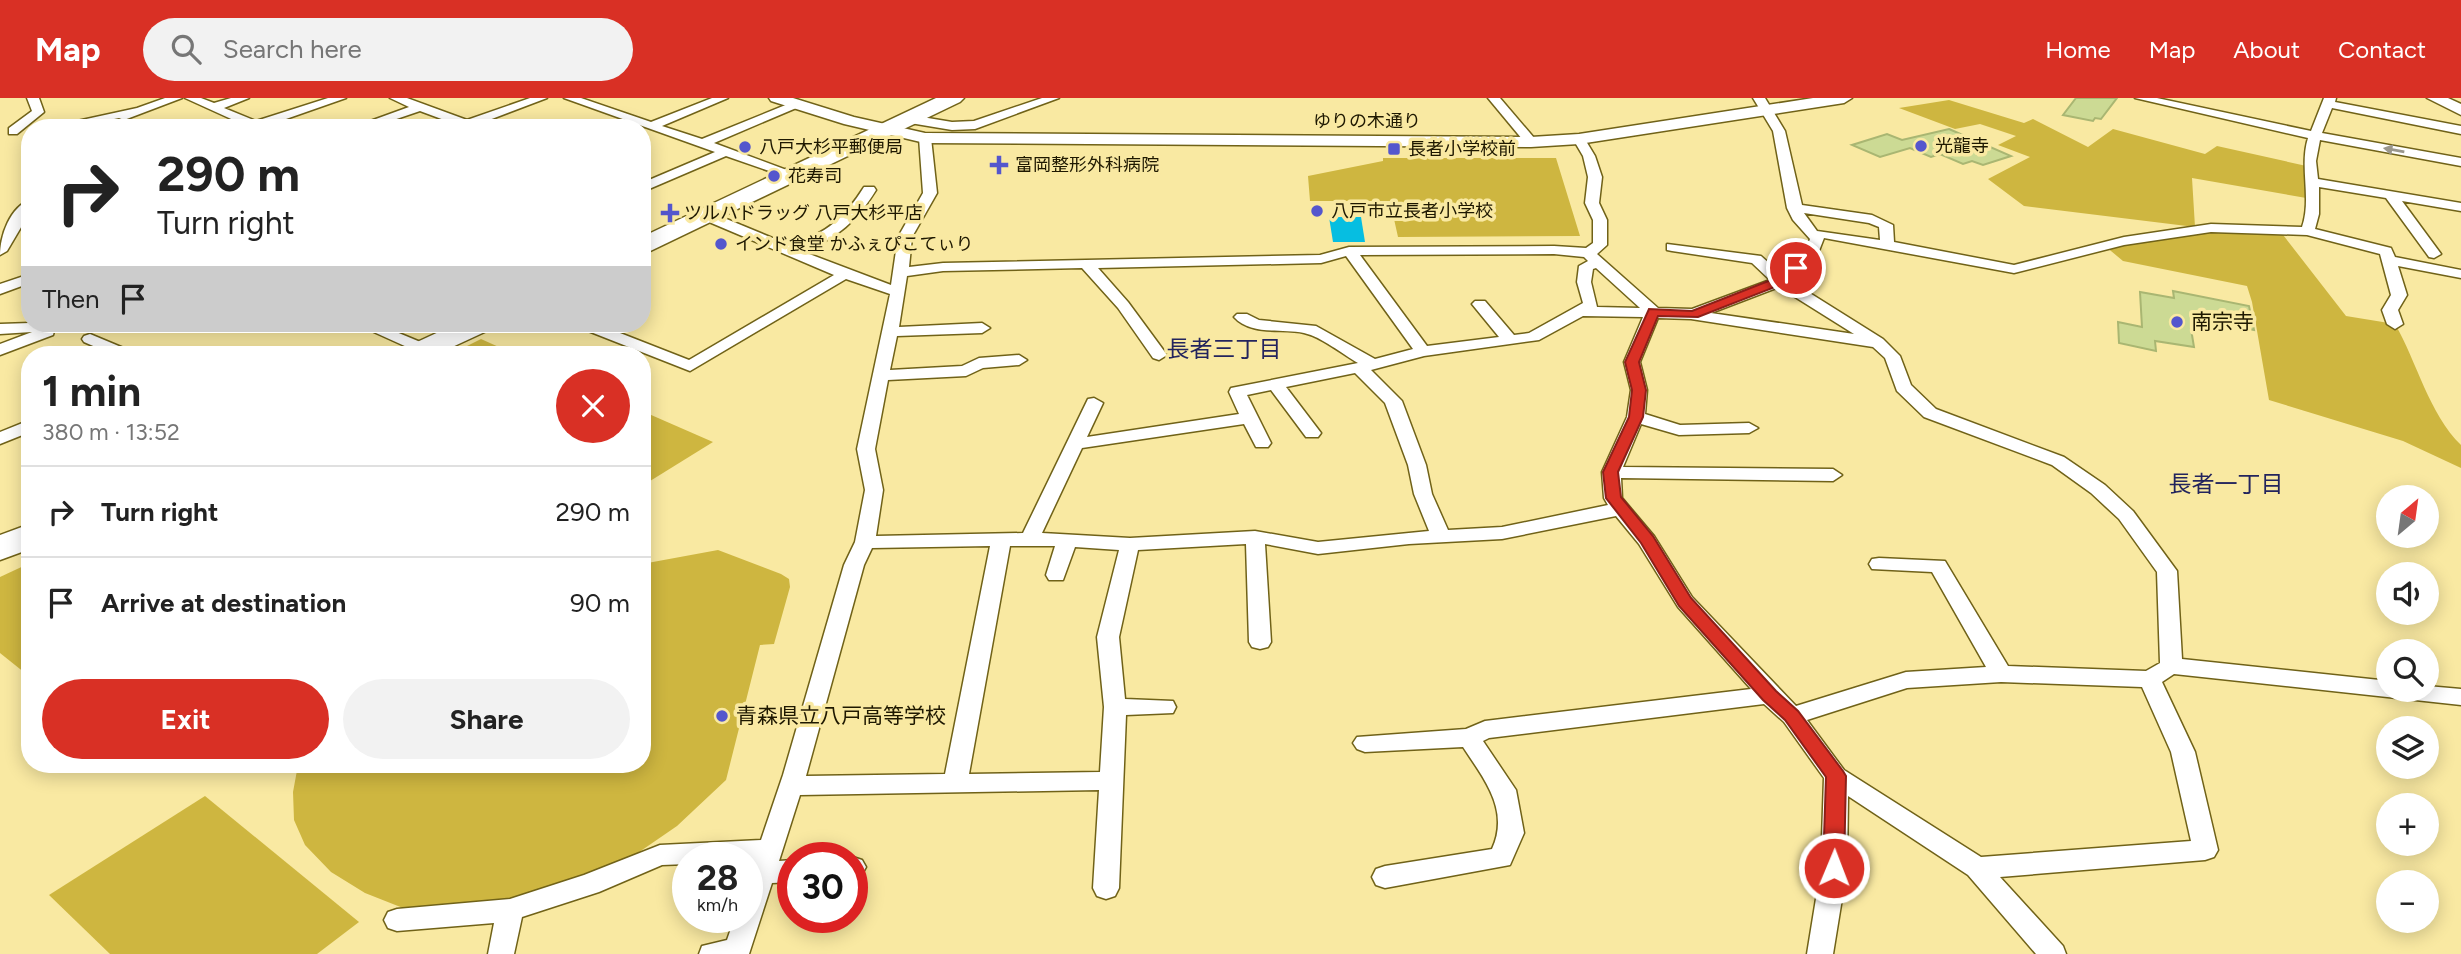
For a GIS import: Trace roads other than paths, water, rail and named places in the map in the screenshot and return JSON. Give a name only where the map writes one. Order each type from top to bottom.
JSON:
[{"type":"highway","points":[[651,243],[953,98]]},
{"type":"highway","points":[[431,346],[459,333]]},
{"type":"highway","points":[[0,549],[21,539]]},
{"type":"street","points":[[27,119],[38,112],[33,98]]},
{"type":"street","points":[[95,119],[135,111],[176,98]]},
{"type":"street","points":[[191,98],[242,119]]},
{"type":"street","points":[[214,107],[243,98]]},
{"type":"street","points":[[275,119],[340,98]]},
{"type":"street","points":[[396,98],[448,119]]},
{"type":"street","points":[[487,119],[541,98]]},
{"type":"street","points":[[569,98],[631,119]]},
{"type":"street","points":[[652,126],[722,98]]},
{"type":"street","name":"ゆりの木通り","points":[[776,98],[798,101],[850,121],[899,124],[925,138],[1531,142],[1579,139],[1762,104],[1844,98]]},
{"type":"street","points":[[899,124],[975,125],[1053,98]]},
{"type":"street","points":[[1494,98],[1531,142]]},
{"type":"street","points":[[2141,98],[2316,136],[2461,162]]},
{"type":"street","points":[[2435,98],[2461,110]]},
{"type":"street","points":[[702,144],[798,101]]},
{"type":"street","points":[[2307,231],[2313,219],[2310,159],[2329,101],[2461,130]]},
{"type":"street","points":[[1694,314],[1780,281],[1812,253],[1817,239],[1798,217],[1794,208],[1779,131],[1762,104]]},
{"type":"street","points":[[384,119],[420,107]]},
{"type":"street","points":[[121,119],[135,111]]},
{"type":"street","points":[[652,126],[794,175]]},
{"type":"street","points":[[728,953],[767,862],[854,565],[865,542],[874,490],[866,449],[898,292],[905,237],[930,193],[925,138]]},
{"type":"street","points":[[1262,443],[1237,392],[1366,367],[1423,351],[1532,337],[1591,305],[1584,282],[1586,266],[1600,244],[1600,220],[1592,203],[1595,177],[1589,156],[1579,139]]},
{"type":"street","points":[[651,184],[725,152]]},
{"type":"street","points":[[2313,182],[2461,207]]},
{"type":"street","points":[[791,252],[837,233],[856,212],[869,190]]},
{"type":"street","points":[[2392,197],[2434,254]]},
{"type":"street","points":[[1794,208],[1872,219],[1886,225],[1887,245]]},
{"type":"street","points":[[0,251],[21,214]]},
{"type":"street","points":[[706,216],[845,274],[898,292]]},
{"type":"street","points":[[1814,235],[1826,234],[2014,269],[2124,242],[2211,228],[2307,231],[2386,251],[2399,295],[2390,310],[2395,324]]},
{"type":"street","points":[[1672,247],[1706,244],[1756,259],[1780,281],[1877,342],[1892,356],[1903,387],[1930,413],[2057,461],[2098,489],[2126,515],[2167,571],[2172,666]]},
{"type":"street","points":[[901,272],[943,267],[1321,259],[1349,251],[1553,250],[1593,258],[1653,312]]},
{"type":"street","points":[[1349,251],[1423,351]]},
{"type":"street","points":[[2389,260],[2461,274]]},
{"type":"street","points":[[1086,264],[1123,305],[1159,355]]},
{"type":"street","points":[[651,351],[690,366],[845,274]]},
{"type":"street","points":[[0,289],[21,281]]},
{"type":"street","points":[[1480,304],[1509,339]]},
{"type":"street","points":[[1581,311],[1694,314],[1877,342]]},
{"type":"street","points":[[1653,312],[1632,362],[1639,390],[1636,417],[1611,472],[1613,498],[1647,540],[1685,602],[1769,695],[1792,716],[1836,776],[1977,868],[2053,954]]},
{"type":"street","points":[[1242,317],[1255,324],[1310,329],[1366,367],[1393,401],[1417,465],[1423,494],[1441,536]]},
{"type":"street","points":[[888,332],[982,328]]},
{"type":"street","points":[[0,329],[21,329]]},
{"type":"street","points":[[0,350],[45,333]]},
{"type":"street","points":[[381,333],[406,346]]},
{"type":"street","points":[[607,333],[640,346]]},
{"type":"street","points":[[90,339],[106,346]]},
{"type":"street","points":[[880,375],[967,371],[979,363],[1019,360]]},
{"type":"street","points":[[1276,386],[1312,433]]},
{"type":"street","points":[[1030,539],[1094,403]]},
{"type":"street","points":[[1636,417],[1679,429],[1749,428]]},
{"type":"street","points":[[1075,444],[1248,418]]},
{"type":"street","points":[[0,439],[21,429]]},
{"type":"street","points":[[1611,472],[1833,475]]},
{"type":"street","points":[[865,542],[1030,539],[1130,544],[1255,537],[1318,548],[1502,533],[1620,509]]},
{"type":"street","points":[[1255,537],[1260,642]]},
{"type":"street","points":[[955,784],[1001,540]]},
{"type":"street","points":[[1056,575],[1067,541]]},
{"type":"street","points":[[1106,888],[1115,707],[1108,637],[1130,544]]},
{"type":"street","points":[[1879,564],[1938,566],[2001,674]]},
{"type":"street","points":[[1792,716],[1906,680],[2001,674],[2150,679],[2172,666],[2376,688]]},
{"type":"street","points":[[1977,868],[2205,850],[2183,752],[2150,679]]},
{"type":"street","points":[[1365,743],[1469,738],[1485,730],[1769,695]]},
{"type":"street","points":[[2439,695],[2461,697]]},
{"type":"street","points":[[1115,707],[1165,707]]},
{"type":"street","points":[[1385,877],[1501,858],[1512,833],[1504,790],[1469,738]]},
{"type":"street","points":[[1820,954],[1834,868],[1836,776]]},
{"type":"street","points":[[791,786],[1112,781]]},
{"type":"street","points":[[397,920],[510,911],[590,884],[660,855],[767,862],[777,865]]},
{"type":"street","points":[[501,954],[510,911]]},
{"type":"water","points":[[1329,217],[1361,217],[1365,242],[1333,242]]},
{"type":"place","name":"光龍寺","points":[[1921,146]]},
{"type":"place","name":"八戸大杉平郵便局","points":[[745,147]]},
{"type":"place","name":"長者小学校前","points":[[1394,149]]},
{"type":"place","name":"富岡整形外科病院","points":[[999,165]]},
{"type":"place","name":"花寿司","points":[[774,176]]},
{"type":"place","name":"八戸市立長者小学校","points":[[1317,211]]},
{"type":"place","name":"ツルハドラッグ 八戸大杉平店","points":[[670,213]]},
{"type":"place","name":"インド食堂 かふぇぴこてぃり","points":[[721,244]]},
{"type":"place","name":"南宗寺","points":[[2177,322]]},
{"type":"place","name":"青森県立八戸高等学校","points":[[722,716]]},
{"type":"district","name":"長者三丁目","points":[[1224,349]]},
{"type":"district","name":"長者一丁目","points":[[2226,484]]}]
